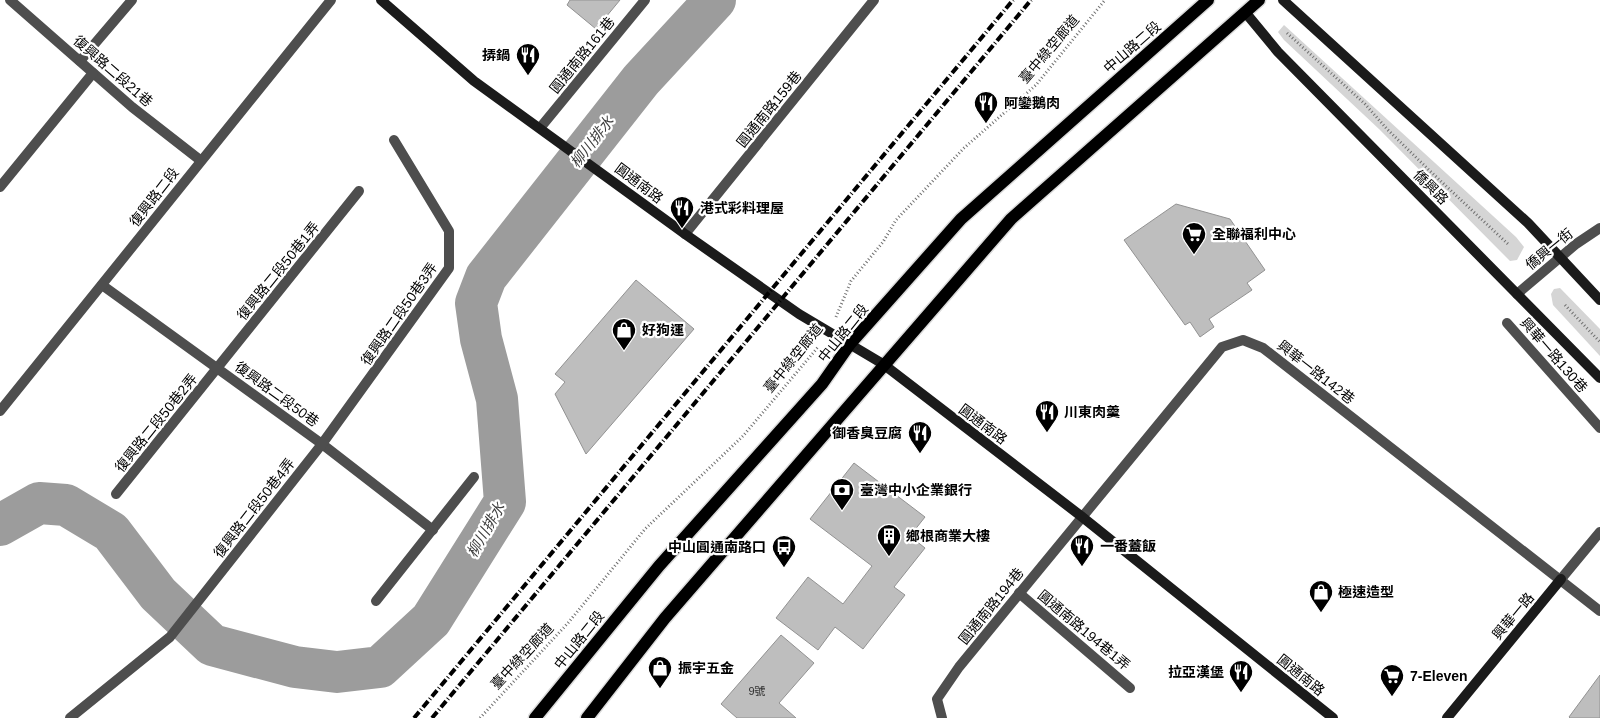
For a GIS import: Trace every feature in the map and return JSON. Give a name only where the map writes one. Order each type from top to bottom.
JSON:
[{"type":"main road","name":"中山路二段","points":[[535,718],[659,566],[822,384],[850,344],[960,219],[1208,0]]},
{"type":"main road","points":[[587,718],[665,618],[1011,219],[1259,0]]},
{"type":"street","name":"復興路二段21巷","points":[[10,0],[132,107],[200,160]]},
{"type":"street","points":[[80,61],[132,0]]},
{"type":"street","name":"復興路二段","points":[[1,407],[102,285],[200,160],[331,0]]},
{"type":"street","points":[[381,0],[474,81],[540,128]]},
{"type":"street","name":"圓通南路161巷","points":[[540,128],[645,0]]},
{"type":"street","name":"圓通南路159巷","points":[[684,234],[874,0]]},
{"type":"street","points":[[1283,0],[1528,224],[1600,300]]},
{"type":"street","name":"僑興路","points":[[1245,12],[1278,52],[1600,378]]},
{"type":"street","points":[[0,187],[93,73]]},
{"type":"street","name":"圓通南路","points":[[540,128],[684,234],[829,333],[884,364],[1081,516],[1333,718]]},
{"type":"street","name":"復興路二段50巷3弄","points":[[322,444],[449,268],[449,231],[394,140]]},
{"type":"street","name":"復興路二段50巷1弄","points":[[218,368],[359,191]]},
{"type":"street","name":"僑興一街","points":[[1517,294],[1560,257],[1600,228]]},
{"type":"street","name":"復興路二段50巷","points":[[102,285],[322,444],[433,530]]},
{"type":"street","name":"興華一路130巷","points":[[1507,323],[1600,428]]},
{"type":"street","name":"興華一路142巷","points":[[1081,516],[1222,346],[1243,340],[1263,348],[1600,611]]},
{"type":"street","name":"復興路二段50巷2弄","points":[[116,494],[218,368]]},
{"type":"street","name":"復興路二段50巷4弄","points":[[70,718],[170,637],[322,444]]},
{"type":"street","points":[[376,602],[474,477]]},
{"type":"street","name":"圓通南路194巷","points":[[942,718],[937,699],[959,667],[1081,516]]},
{"type":"street","name":"興華一路","points":[[1447,718],[1600,532]]},
{"type":"street","name":"圓通南路194巷1弄","points":[[1019,594],[1130,688]]},
{"type":"path","name":"臺中綠空廊道","points":[[480,718],[568,623],[645,529],[743,436],[829,333],[851,281],[882,242],[896,220],[964,148],[1036,84],[1105,0]]},
{"type":"path","points":[[1281,28],[1365,104],[1387,129],[1509,245]]},
{"type":"path","points":[[1566,305],[1600,342]]},
{"type":"shaded area","points":[[1284,25],[1516,237],[1524,247],[1517,260],[1510,261],[1379,129],[1284,40],[1278,32]]},
{"type":"shaded area","points":[[1560,288],[1600,329],[1600,356],[1553,305],[1551,294],[1554,289]]},
{"type":"building","points":[[570,0],[620,0],[596,29],[567,5]]},
{"type":"building","name":"全聯福利中心","points":[[1176,204],[1230,219],[1265,270],[1247,283],[1252,290],[1209,319],[1214,327],[1200,337],[1190,322],[1185,325],[1124,240]]},
{"type":"building","name":"好狗運","points":[[636,280],[694,329],[586,454],[555,394],[565,382],[555,374]]},
{"type":"building","name":"鄉根商業大樓","points":[[854,463],[925,517],[910,536],[925,548],[894,587],[905,595],[863,649],[835,627],[818,650],[776,618],[808,577],[843,604],[872,566],[810,519]]},
{"type":"building","points":[[781,635],[814,663],[779,703],[796,718],[737,718],[721,704]]},
{"type":"building","points":[[1600,675],[1600,718],[1570,718],[1569,717]]},
{"type":"waterway","name":"柳川排水","points":[[0,525],[39,503],[66,505],[111,532],[158,594],[212,645],[295,667],[337,672],[380,667],[431,620],[505,502],[497,399],[481,339],[476,303],[486,277],[641,80],[715,0]]},
{"type":"railway","points":[[414,718],[1013,0]]},
{"type":"railway","points":[[432,718],[1031,0]]},
{"type":"place","name":"挵鍋","points":[[528,76]]},
{"type":"place","name":"阿鑾鵝肉","points":[[986,124]]},
{"type":"place","name":"港式彩料理屋","points":[[682,229]]},
{"type":"place","name":"全聯福利中心","points":[[1194,255]]},
{"type":"place","name":"好狗運","points":[[624,351]]},
{"type":"place","name":"川東肉羹","points":[[1047,433]]},
{"type":"place","name":"御香臭豆腐","points":[[920,454]]},
{"type":"place","name":"臺灣中小企業銀行","points":[[842,511]]},
{"type":"place","name":"鄉根商業大樓","points":[[889,557]]},
{"type":"place","name":"一番蓋飯","points":[[1082,567]]},
{"type":"place","name":"中山圓通南路口","points":[[784,568]]},
{"type":"place","name":"極速造型","points":[[1321,613]]},
{"type":"place","name":"振宇五金","points":[[660,689]]},
{"type":"place","name":"拉亞漢堡","points":[[1241,693]]},
{"type":"place","name":"7-Eleven","points":[[1392,697]]}]
